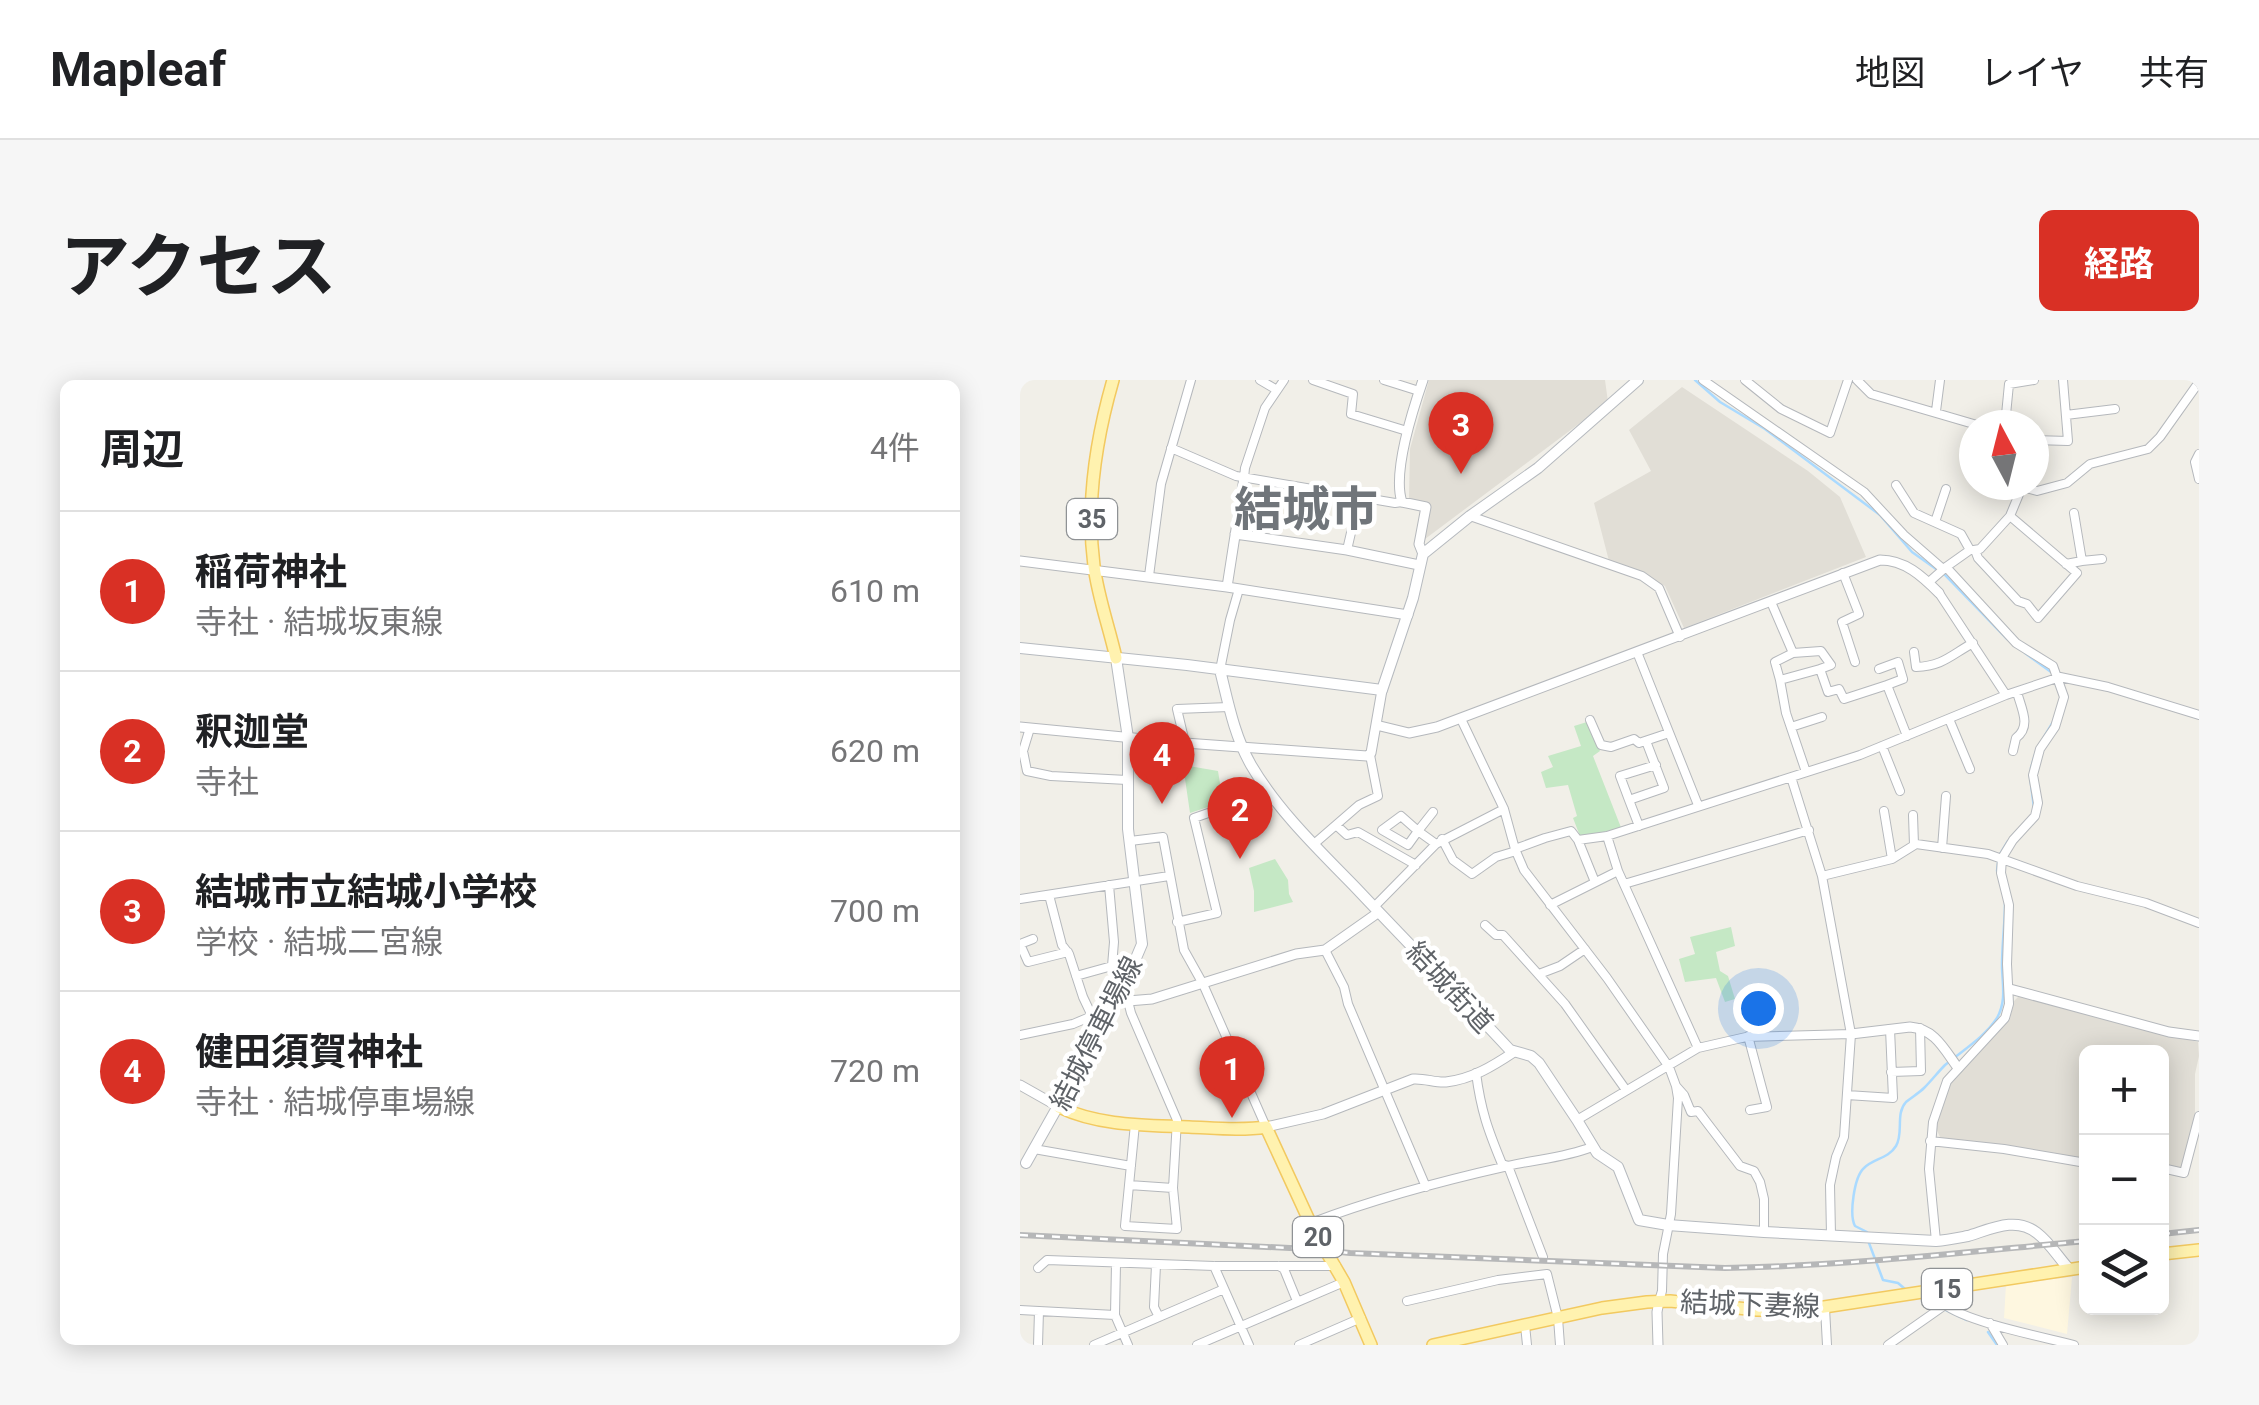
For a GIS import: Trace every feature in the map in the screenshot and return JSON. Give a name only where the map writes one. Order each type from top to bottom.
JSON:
[{"type":"main road","name":"35","points":[[1113,380],[1098,442],[1092,538],[1094,570],[1116,658]]},
{"type":"main road","points":[[1020,648],[1382,690],[1408,614],[1421,559],[1470,516],[1538,468],[1638,380]]},
{"type":"main road","name":"結城停車場線","points":[[1026,1163],[1109,1016],[1124,998],[1142,944],[1130,842],[1128,738],[1116,658]]},
{"type":"main road","name":"結城街道","points":[[1220,670],[1242,747],[1265,786],[1314,844],[1510,1050],[1531,1056],[1539,1064],[1592,1147],[1618,1166],[1640,1220],[1668,1225]]},
{"type":"main road","points":[[1059,1107],[1096,1120],[1134,1124],[1266,1127]]},
{"type":"main road","name":"20","points":[[1266,1127],[1344,1282],[1370,1345]]},
{"type":"main road","points":[[1668,1225],[1936,1241],[2004,1225],[2027,1226],[2043,1238],[2069,1269]]},
{"type":"main road","points":[[2169,1253],[2199,1250]]},
{"type":"main road","name":"15","points":[[2069,1269],[2079,1267]]},
{"type":"main road","name":"結城下妻線","points":[[1433,1345],[1602,1308],[1659,1301],[1778,1311],[1825,1308],[2069,1269]]},
{"type":"street","points":[[1149,576],[1161,484],[1191,380]]},
{"type":"street","points":[[1260,380],[1277,390]]},
{"type":"street","points":[[1228,586],[1244,468],[1265,408],[1284,380]]},
{"type":"street","points":[[1313,380],[1352,394]]},
{"type":"street","points":[[1354,380],[1351,414],[1407,431]]},
{"type":"street","points":[[1384,380],[1421,386],[1407,431],[1402,502]]},
{"type":"street","points":[[1703,380],[1863,491],[1904,536],[1944,568],[2016,642],[2053,666],[2064,697],[2055,727],[2040,749],[2033,775],[2038,803],[2034,816],[2002,858],[2001,873],[2009,904],[2010,989],[2005,1018],[1947,1081],[1933,1122],[1929,1179],[1936,1241]]},
{"type":"street","points":[[1745,380],[1780,409],[1830,433],[1848,380]]},
{"type":"street","points":[[1856,380],[1871,394],[1959,419]]},
{"type":"street","points":[[1936,411],[1940,380]]},
{"type":"street","points":[[2006,410],[2009,384],[2034,380]]},
{"type":"street","points":[[2049,440],[2068,441],[2063,380]]},
{"type":"street","points":[[2049,488],[2067,484],[2090,464],[2148,449],[2199,382]]},
{"type":"street","points":[[2066,415],[2115,409]]},
{"type":"street","points":[[1172,448],[1244,478],[1426,507],[1421,559],[1235,534]]},
{"type":"street","points":[[2199,454],[2195,462],[2199,478]]},
{"type":"street","points":[[1896,486],[1914,513],[1961,534],[1978,558],[2038,618],[2077,573],[2010,516]]},
{"type":"street","points":[[1935,522],[1946,490]]},
{"type":"street","points":[[1347,550],[1360,498]]},
{"type":"street","points":[[1929,582],[1972,550],[1980,550],[2010,516],[2015,500]]},
{"type":"street","points":[[2074,514],[2082,561]]},
{"type":"street","points":[[1470,516],[1642,576],[1659,588],[1680,637]]},
{"type":"street","points":[[2066,564],[2102,559]]},
{"type":"street","points":[[1376,725],[1414,733],[1461,718],[1842,573],[1886,560],[1902,563],[1939,592],[2006,695]]},
{"type":"street","points":[[1020,561],[1228,586],[1408,614]]},
{"type":"street","points":[[1842,573],[1859,614],[1842,622],[1855,662]]},
{"type":"street","points":[[1220,670],[1239,588]]},
{"type":"street","points":[[1771,602],[1793,653]]},
{"type":"street","points":[[1914,652],[1916,668],[1932,667],[1973,644]]},
{"type":"street","points":[[1780,680],[1831,665],[1822,651],[1793,653],[1775,662],[1791,727],[1806,772]]},
{"type":"street","points":[[1637,652],[1698,805]]},
{"type":"street","points":[[1820,668],[1828,692],[1839,689],[1844,699],[1903,679],[1898,662],[1879,669]]},
{"type":"street","points":[[1578,840],[1607,836],[1806,772],[2064,676],[2199,715]]},
{"type":"street","points":[[1887,685],[1907,736]]},
{"type":"street","points":[[1314,844],[1358,806],[1378,796],[1370,755],[1382,690]]},
{"type":"street","points":[[2014,751],[2016,738],[2026,723],[2016,692]]},
{"type":"street","points":[[1184,743],[1177,709],[1229,708]]},
{"type":"street","points":[[1791,727],[1822,717]]},
{"type":"street","points":[[1461,718],[1504,809],[1524,870],[1585,948],[1668,1067],[1691,1112],[1698,1111],[1740,1166],[1754,1171],[1764,1199],[1764,1232]]},
{"type":"street","points":[[1949,719],[1970,768]]},
{"type":"street","points":[[1590,720],[1601,746],[1634,739],[1639,743],[1668,733]]},
{"type":"street","points":[[1127,780],[1051,776],[1027,770],[1025,728],[1370,755]]},
{"type":"street","points":[[1629,800],[1664,788],[1646,741]]},
{"type":"street","points":[[1882,746],[1900,791]]},
{"type":"street","points":[[1639,826],[1620,776],[1656,766]]},
{"type":"street","points":[[1791,776],[1822,876],[1851,1034],[1844,1136],[1830,1186],[1831,1235]]},
{"type":"street","points":[[1177,922],[1217,913],[1194,818],[1234,804],[1265,786]]},
{"type":"street","points":[[1942,848],[1946,796]]},
{"type":"street","points":[[1134,1124],[1125,1226],[1177,1229],[1173,1188],[1178,1126],[1124,998],[1152,999],[1296,954],[1325,950],[1376,909],[1439,842],[1504,809]]},
{"type":"street","points":[[1884,811],[1892,859]]},
{"type":"street","points":[[1432,812],[1418,831],[1439,842],[1453,860],[1472,874],[1496,857],[1570,832],[1578,840],[1595,882]]},
{"type":"street","points":[[1913,815],[1914,845]]},
{"type":"street","points":[[1336,824],[1347,835],[1358,832],[1416,865]]},
{"type":"street","points":[[1624,884],[1809,830]]},
{"type":"street","points":[[1607,836],[1618,871],[1698,1048]]},
{"type":"street","points":[[1130,842],[1163,837],[1184,950],[1266,1127],[1323,1114],[1413,1080],[1441,1082],[1476,1074],[1514,1052]]},
{"type":"street","points":[[1822,876],[1892,859],[1914,845],[1942,848],[2002,858],[2077,886],[2146,903],[2199,923]]},
{"type":"street","points":[[1550,905],[1618,871]]},
{"type":"street","points":[[1020,899],[1170,876]]},
{"type":"street","points":[[1076,976],[1112,966],[1114,942],[1108,885]]},
{"type":"street","points":[[1049,895],[1062,945],[1092,1016]]},
{"type":"street","points":[[1485,924],[1496,936],[1503,935],[1565,1004],[1626,1090]]},
{"type":"street","points":[[1033,939],[1020,944],[1024,964],[1068,952]]},
{"type":"street","points":[[1539,974],[1560,966],[1585,948]]},
{"type":"street","points":[[1325,950],[1426,1187]]},
{"type":"street","points":[[2010,989],[2169,1032],[2199,1036]]},
{"type":"street","points":[[1020,1022],[1023,1034],[1092,1016],[1109,1016]]},
{"type":"street","points":[[1577,1120],[1698,1048],[1748,1036],[1920,1028],[1934,1035],[1958,1068]]},
{"type":"street","points":[[1891,1072],[1921,1070],[1920,1028]]},
{"type":"street","points":[[1847,1095],[1893,1098],[1890,1030]]},
{"type":"street","points":[[1748,1036],[1767,1107],[1750,1110]]},
{"type":"street","points":[[1476,1074],[1480,1108],[1502,1164],[1508,1166]]},
{"type":"street","points":[[1020,1085],[1059,1107]]},
{"type":"street","points":[[1658,1345],[1656,1312],[1671,1214],[1676,1086]]},
{"type":"street","points":[[2169,1170],[2184,1174],[2199,1116]]},
{"type":"street","points":[[1930,1141],[2079,1162]]},
{"type":"street","points":[[1311,1223],[1426,1187],[1592,1147]]},
{"type":"street","points":[[1034,1148],[1131,1166]]},
{"type":"street","points":[[1508,1166],[1543,1257]]},
{"type":"street","points":[[1129,1186],[1173,1188]]},
{"type":"street","points":[[1038,1268],[1048,1260],[1336,1266]]},
{"type":"street","points":[[1116,1264],[1115,1315],[1128,1345]]},
{"type":"street","points":[[1156,1265],[1154,1307],[1158,1317]]},
{"type":"street","points":[[1214,1266],[1249,1345]]},
{"type":"street","points":[[1279,1266],[1297,1301]]},
{"type":"street","points":[[1407,1301],[1498,1280],[1546,1274],[1558,1318],[1560,1345]]},
{"type":"street","points":[[1197,1345],[1344,1282]]},
{"type":"street","points":[[1094,1345],[1224,1289]]},
{"type":"street","points":[[1935,1291],[1945,1305],[1965,1315],[2074,1345]]},
{"type":"street","points":[[1888,1345],[1945,1305]]},
{"type":"street","points":[[1825,1308],[1827,1345]]},
{"type":"street","points":[[1020,1310],[1115,1315]]},
{"type":"street","points":[[1038,1345],[1039,1311]]},
{"type":"street","points":[[1299,1345],[1361,1318]]},
{"type":"street","points":[[1990,1322],[2003,1345]]},
{"type":"street","points":[[1525,1325],[1527,1345]]},
{"type":"shaded area","points":[[1429,380],[1605,380],[1608,402],[1417,545],[1423,509],[1409,499],[1410,449]]},
{"type":"shaded area","points":[[1682,387],[1808,471],[1840,497],[1866,557],[1684,628],[1665,586],[1609,561],[1594,503],[1651,471],[1629,430]]},
{"type":"shaded area","points":[[2019,996],[2198,1042],[2195,1119],[2183,1167],[2169,1167],[2169,1045],[2079,1045],[2079,1160],[1940,1137],[1935,1126],[1949,1083],[2010,1019]]},
{"type":"shaded area","points":[[2072,1277],[2067,1334],[2004,1318],[2006,1285]]},
{"type":"green space","points":[[1587,722],[1600,751],[1593,756],[1622,830],[1580,836],[1568,785],[1546,788],[1541,772],[1553,767],[1548,756],[1581,746],[1574,726]]},
{"type":"green space","points":[[1183,765],[1218,771],[1223,802],[1190,813]]},
{"type":"green space","points":[[1275,859],[1288,880],[1293,902],[1254,912],[1249,868]]},
{"type":"green space","points":[[1731,927],[1735,946],[1716,952],[1720,971],[1728,976],[1735,999],[1725,1002],[1716,978],[1685,982],[1679,959],[1695,954],[1690,937]]},
{"type":"waterway","points":[[1695,380],[1720,402],[1765,429],[1880,515],[1912,552],[1936,569]]},
{"type":"waterway","points":[[1943,573],[2007,639]]},
{"type":"waterway","points":[[2025,653],[2051,672]]},
{"type":"waterway","points":[[2044,737],[2053,722]]},
{"type":"waterway","points":[[2031,768],[2037,748]]},
{"type":"waterway","points":[[2030,776],[2034,808]]},
{"type":"waterway","points":[[1997,871],[1999,856],[2008,841]]},
{"type":"waterway","points":[[1867,1232],[1855,1226],[1852,1214],[1860,1173],[1896,1146],[1906,1102],[1986,1032],[2000,1011],[2005,903]]},
{"type":"waterway","points":[[1869,1243],[1883,1280],[1905,1289]]},
{"type":"waterway","points":[[1922,1299],[1939,1307]]},
{"type":"waterway","points":[[1946,1310],[1967,1320]]},
{"type":"waterway","points":[[1988,1332],[1997,1345]]},
{"type":"railway","points":[[2169,1233],[2199,1230]]},
{"type":"railway","points":[[1020,1235],[1725,1268],[1861,1261],[2079,1242]]},
{"type":"place","name":"結城市立結城小学校","points":[[1461,474]]},
{"type":"place","name":"健田須賀神社","points":[[1162,804]]},
{"type":"place","name":"釈迦堂","points":[[1240,859]]},
{"type":"place","name":"稲荷神社","points":[[1232,1118]]},
{"type":"district","name":"結城市","points":[[1306,509]]}]
